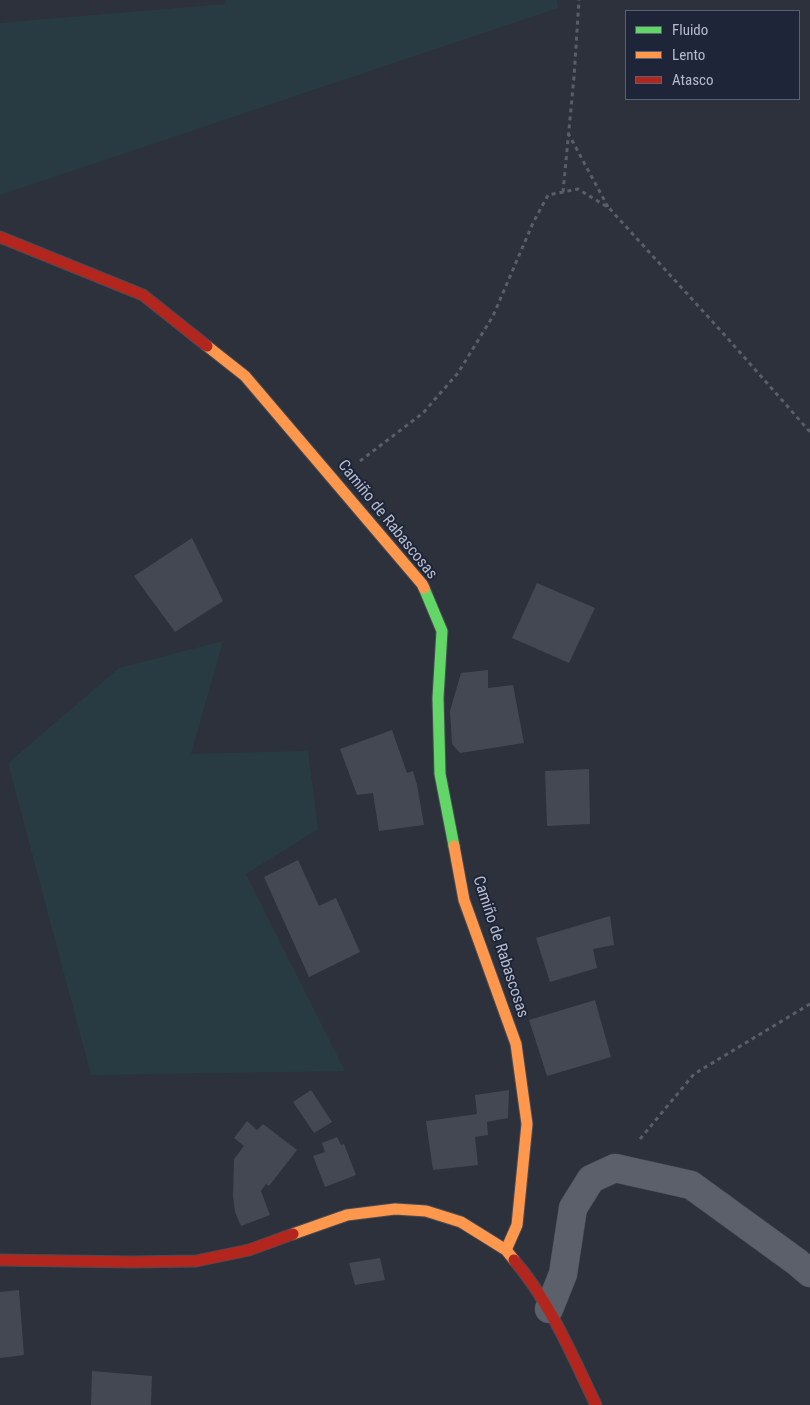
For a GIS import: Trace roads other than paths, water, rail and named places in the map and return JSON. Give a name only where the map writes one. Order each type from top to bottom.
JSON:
[{"type":"street","name":"Camiño de Rabascosas","points":[[0,237],[7,238],[143,295],[245,376],[422,584],[442,631],[438,698],[440,774],[464,900],[516,1044],[527,1124],[517,1225],[506,1250]]},
{"type":"street","points":[[549,1310],[562,1274],[573,1208],[592,1179],[615,1168],[691,1185],[810,1273]]},
{"type":"street","points":[[0,1260],[196,1261],[249,1250],[347,1215],[395,1209],[426,1210],[461,1222],[506,1250],[529,1277],[549,1310],[596,1405]]}]
